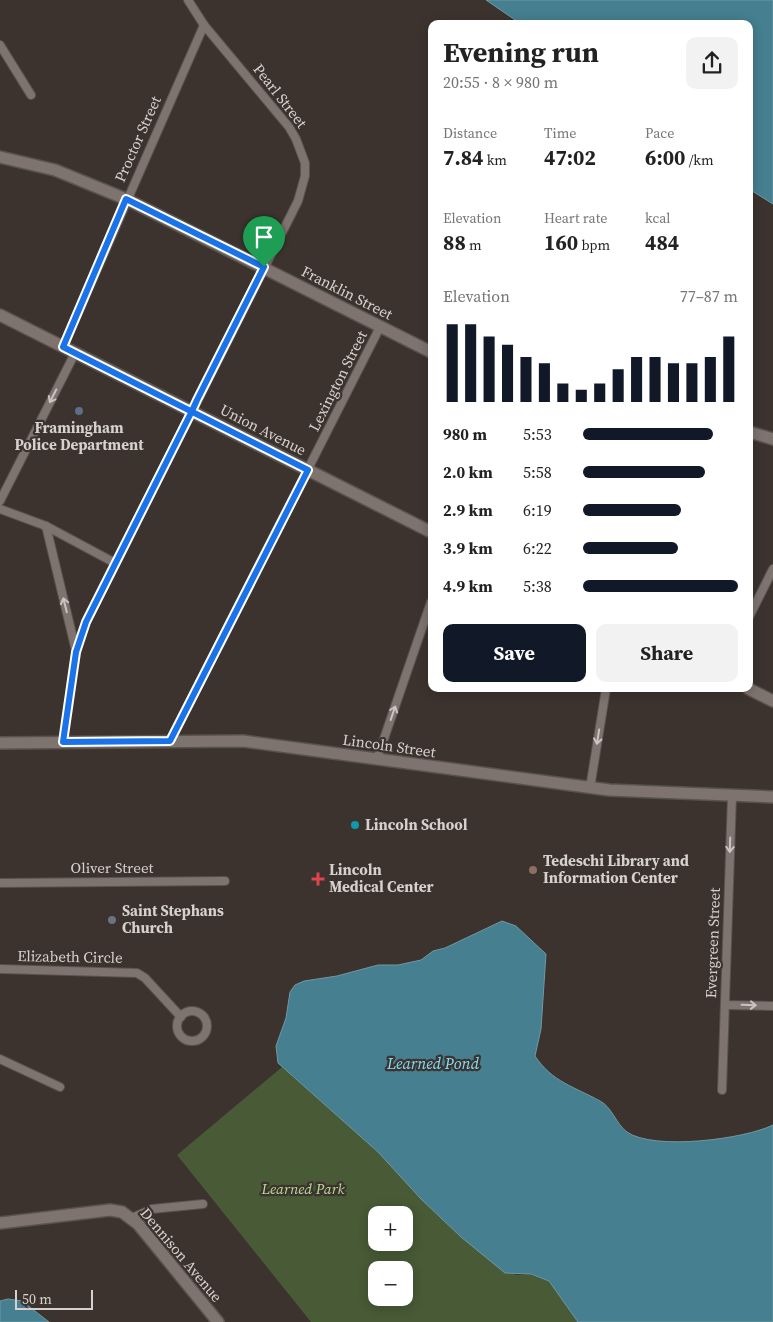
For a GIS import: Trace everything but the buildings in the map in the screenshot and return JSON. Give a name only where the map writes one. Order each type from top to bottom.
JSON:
[{"type":"street","name":"Pearl Street","points":[[63,742],[76,652],[86,622],[298,201],[305,176],[305,163],[302,151],[289,127],[204,25],[188,0]]},
{"type":"street","name":"Proctor Street","points":[[63,347],[126,199],[204,25]]},
{"type":"street","points":[[0,45],[31,95]]},
{"type":"street","name":"Franklin Street","points":[[0,157],[55,170],[126,199],[428,351]]},
{"type":"street","name":"Union Avenue","points":[[0,315],[428,530]]},
{"type":"street","name":"Lexington Street","points":[[170,741],[380,327]]},
{"type":"street","points":[[0,501],[75,353]]},
{"type":"street","points":[[753,433],[773,439]]},
{"type":"street","points":[[0,508],[46,526],[115,564]]},
{"type":"street","points":[[46,526],[76,652]]},
{"type":"street","points":[[753,609],[773,569]]},
{"type":"street","points":[[377,759],[428,611]]},
{"type":"street","points":[[753,691],[773,701]]},
{"type":"street","points":[[590,788],[606,692]]},
{"type":"street","name":"Lincoln Street","points":[[0,743],[262,742],[590,788],[773,797]]},
{"type":"street","name":"Evergreen Street","points":[[722,1090],[732,796]]},
{"type":"street","name":"Oliver Street","points":[[0,883],[225,881]]},
{"type":"street","name":"Elizabeth Circle","points":[[0,968],[137,973],[145,978],[181,1017]]},
{"type":"street","points":[[725,1005],[773,1006]]},
{"type":"street","points":[[190,1011],[201,1014],[206,1021],[205,1034],[194,1041],[183,1039],[177,1028],[181,1017],[190,1011]]},
{"type":"street","points":[[0,1059],[60,1087]]},
{"type":"street","points":[[132,1218],[152,1209],[203,1204]]},
{"type":"street","name":"Dennison Avenue","points":[[0,1222],[110,1210],[122,1212],[132,1218],[218,1322]]},
{"type":"green space","name":"Learned Park","points":[[282,1067],[378,1152],[421,1199],[461,1237],[516,1275],[529,1274],[549,1281],[578,1322],[311,1322],[177,1155]]},
{"type":"water","points":[[486,0],[773,0],[773,204],[753,192],[753,20],[515,20]]},
{"type":"water","name":"Learned Pond","points":[[502,921],[516,926],[546,954],[541,1029],[535,1056],[556,1078],[604,1104],[623,1129],[640,1138],[678,1142],[742,1135],[773,1125],[773,1322],[578,1322],[549,1281],[531,1274],[505,1273],[461,1237],[421,1199],[378,1152],[278,1063],[276,1046],[286,1018],[290,992],[295,985],[304,981],[337,976],[378,965],[398,965],[421,960],[433,951],[445,948]]},
{"type":"water","points":[[8,1299],[22,1301],[49,1322],[0,1322],[0,1301]]},
{"type":"place","name":"Framingham Police Department","points":[[79,411]]},
{"type":"place","name":"Lincoln School","points":[[355,825]]},
{"type":"place","name":"Tedeschi Library and Information Center","points":[[533,870]]},
{"type":"place","name":"Lincoln Medical Center","points":[[318,879]]},
{"type":"place","name":"Saint Stephans Church","points":[[112,920]]},
{"type":"route","points":[[264,267],[126,199],[63,347],[192,411],[308,470],[170,741],[63,742],[80,636],[86,622],[192,411],[236,321],[264,267]]}]
